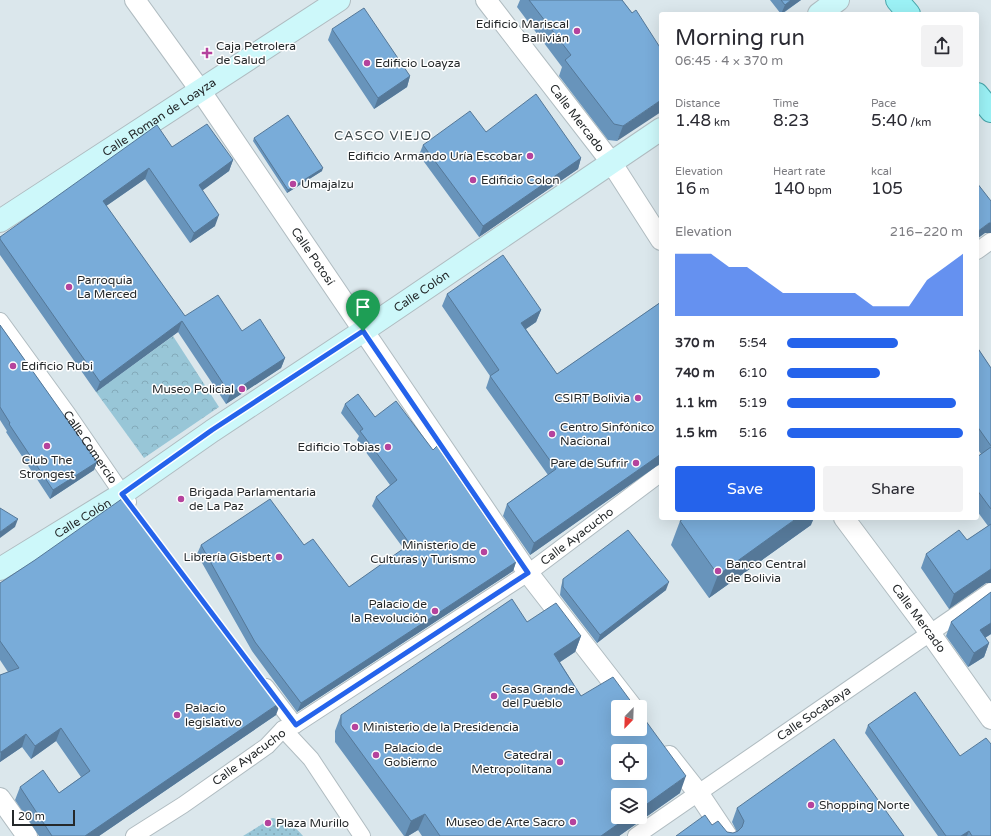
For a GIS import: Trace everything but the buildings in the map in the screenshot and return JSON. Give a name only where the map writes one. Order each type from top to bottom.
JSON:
[{"type":"main road","name":"Calle Roman de Loayza","points":[[0,221],[339,0]]},
{"type":"main road","points":[[822,12],[838,0]]},
{"type":"main road","points":[[897,0],[907,12]]},
{"type":"main road","points":[[979,96],[991,111]]},
{"type":"main road","name":"Calle Colón","points":[[0,569],[122,494],[212,430],[363,331],[659,130]]},
{"type":"street","name":"Calle Potosí","points":[[135,0],[200,90],[528,573],[627,700]]},
{"type":"street","name":"Calle Mercado","points":[[486,0],[611,162],[659,237]]},
{"type":"street","points":[[979,249],[991,240]]},
{"type":"street","name":"Calle Comercio","points":[[0,321],[136,513]]},
{"type":"street","name":"Calle Ayacucho","points":[[134,836],[183,805],[267,746],[289,727],[528,573],[659,475]]},
{"type":"street","name":"Calle Mercado","points":[[845,520],[930,633],[991,719]]},
{"type":"street","name":"Calle Socabaya","points":[[636,836],[699,794],[991,591]]},
{"type":"street","points":[[258,675],[289,727],[362,836]]},
{"type":"street","points":[[658,741],[699,794],[727,836]]},
{"type":"street","points":[[0,798],[27,836]]},
{"type":"green space","points":[[173,336],[219,407],[144,458],[96,392]]},
{"type":"green space","points":[[272,818],[290,824],[303,836],[243,836]]},
{"type":"place","name":"Edificio Mariscal Ballivián","points":[[577,31]]},
{"type":"place","name":"Caja Petrolera de Salud","points":[[207,53]]},
{"type":"place","name":"Edificio Loayza","points":[[367,63]]},
{"type":"place","name":"Edificio Armando Uría Escobar","points":[[530,156]]},
{"type":"place","name":"Edificio Colon","points":[[473,180]]},
{"type":"place","name":"Umajalzu","points":[[293,184]]},
{"type":"place","name":"Parroquia La Merced","points":[[69,287]]},
{"type":"place","name":"Edificio Rubi","points":[[13,366]]},
{"type":"place","name":"Museo Policial","points":[[242,389]]},
{"type":"place","name":"CSIRT Bolivia","points":[[638,398]]},
{"type":"place","name":"Centro Sinfónico Nacional","points":[[552,434]]},
{"type":"place","name":"Club The Strongest","points":[[47,446]]},
{"type":"place","name":"Edificio Tobias","points":[[388,447]]},
{"type":"place","name":"Pare de Sufrir","points":[[636,463]]},
{"type":"place","name":"Brigada Parlamentaria de La Paz","points":[[181,499]]},
{"type":"place","name":"Ministerio de Culturas y Turismo","points":[[484,552]]},
{"type":"place","name":"Librería Gisbert","points":[[279,557]]},
{"type":"place","name":"Banco Central de Bolivia","points":[[718,571]]},
{"type":"place","name":"Palacio de la Revolución","points":[[435,611]]},
{"type":"place","name":"Casa Grande del Pueblo","points":[[494,696]]},
{"type":"place","name":"Palacio legislativo","points":[[177,715]]},
{"type":"place","name":"Ministerio de la Presidencia","points":[[355,727]]},
{"type":"place","name":"Palacio de Gobierno","points":[[376,755]]},
{"type":"place","name":"Catedral Metropolitana","points":[[560,762]]},
{"type":"place","name":"Shopping Norte","points":[[811,805]]},
{"type":"place","name":"Museo de Arte Sacro","points":[[573,822]]},
{"type":"place","name":"Plaza Murillo","points":[[268,823]]},
{"type":"district","name":"CASCO VIEJO","points":[[383,135]]},
{"type":"route","points":[[363,331],[528,573],[296,725],[122,494],[212,430],[239,414],[363,331]]}]
